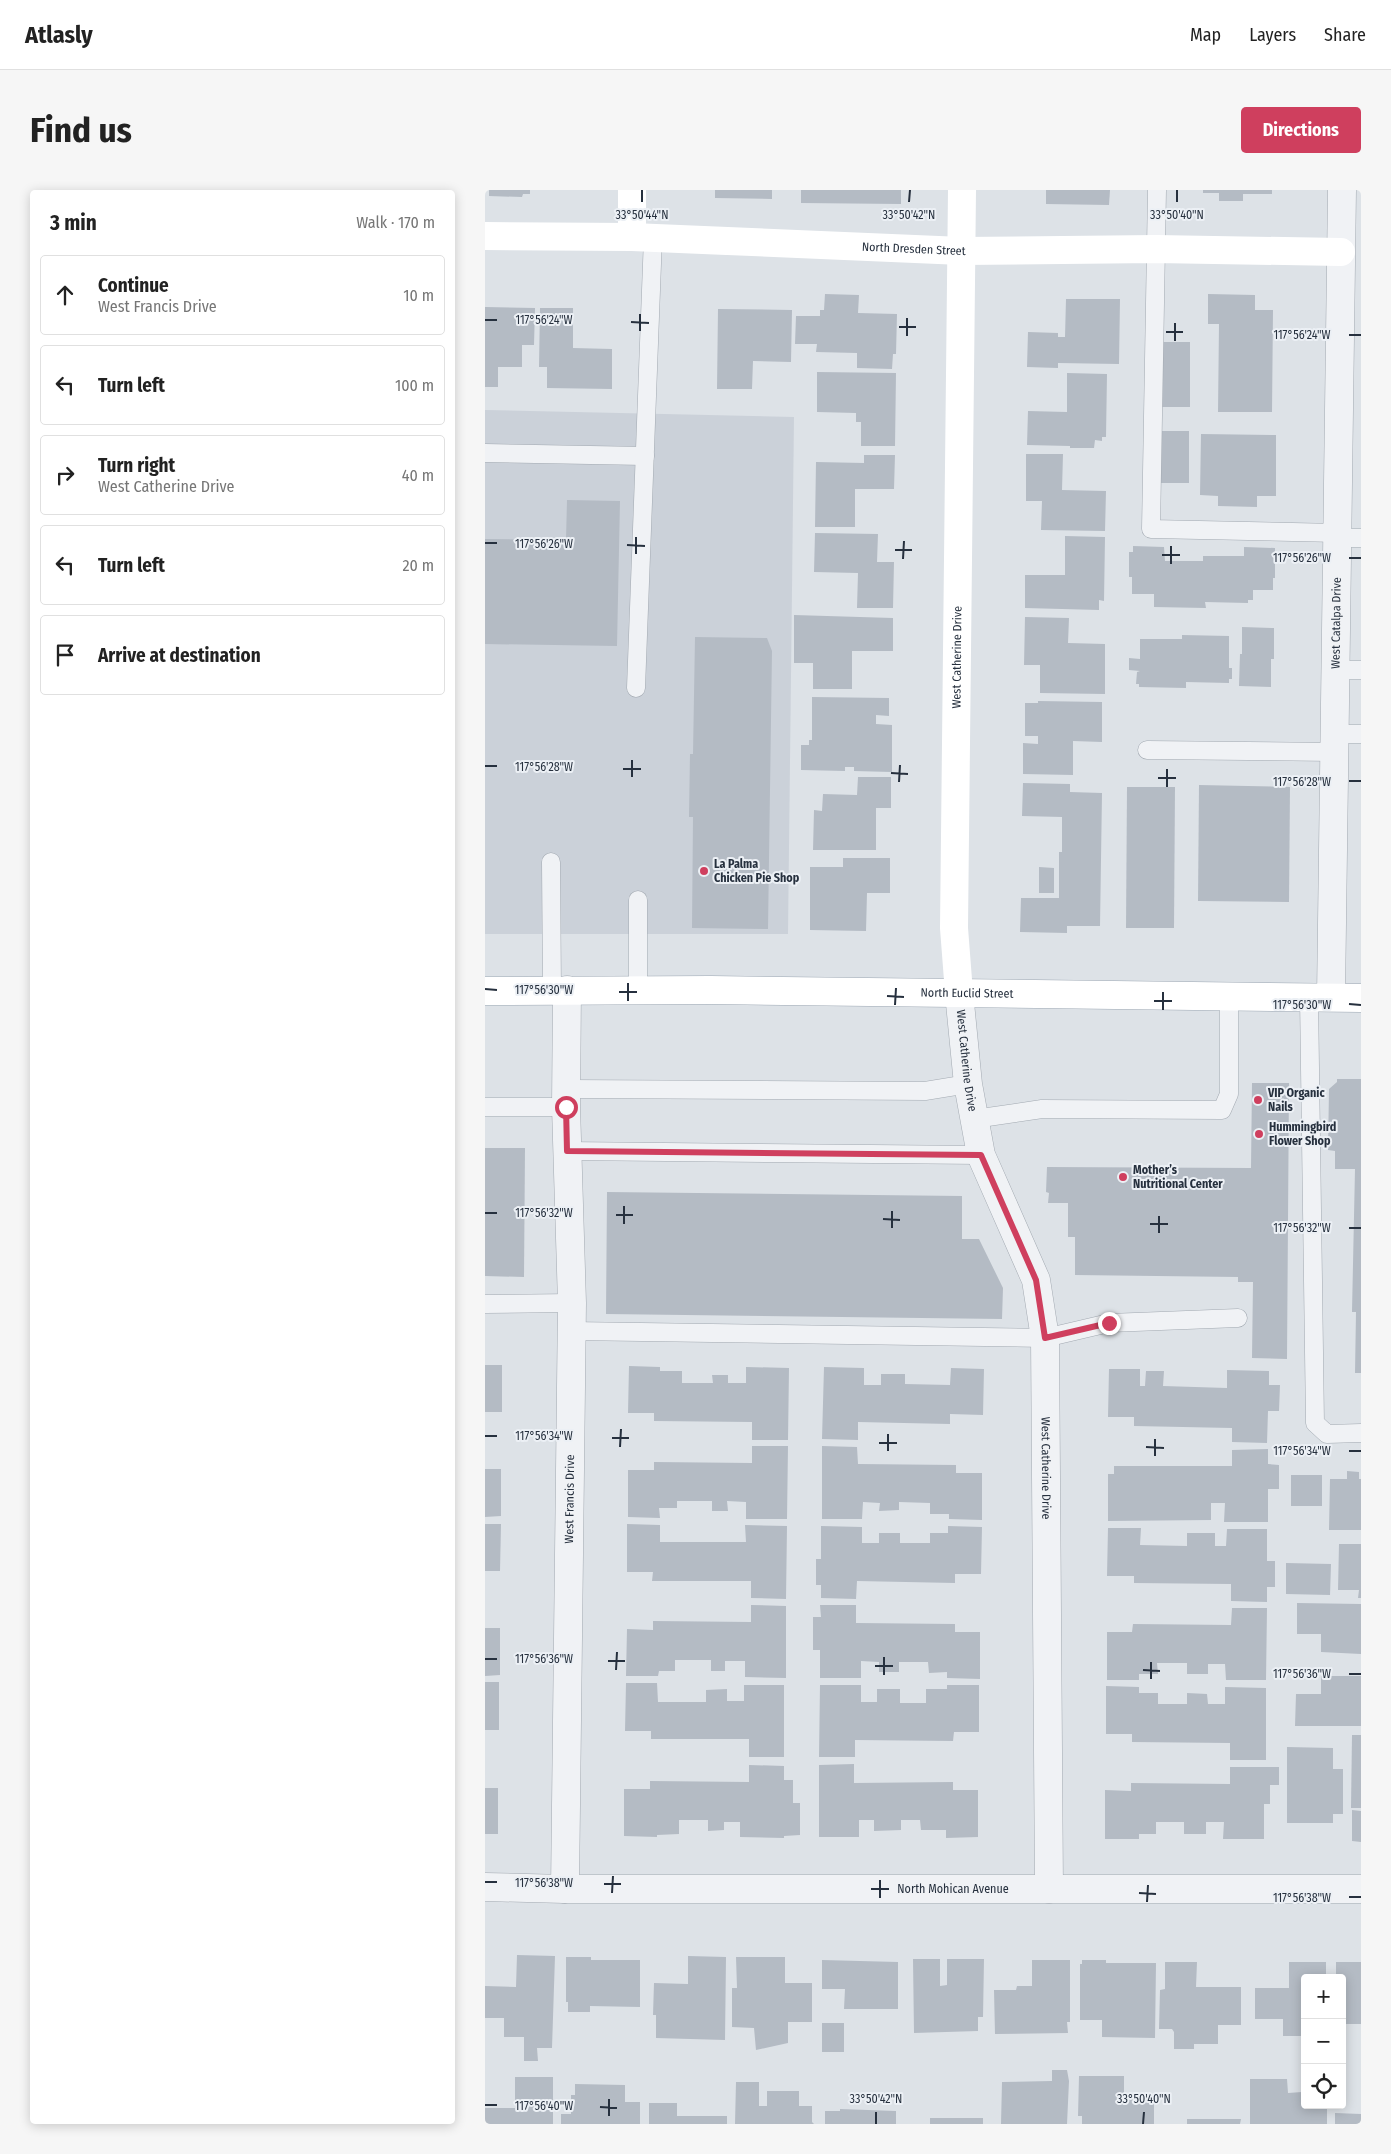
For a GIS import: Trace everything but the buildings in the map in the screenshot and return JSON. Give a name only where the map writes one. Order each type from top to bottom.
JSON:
[{"type":"street","points":[[632,190],[642,237]]},
{"type":"street","name":"West Catherine Drive","points":[[962,190],[954,928],[968,1084],[981,1155],[1036,1280],[1045,1338],[1049,1889]]},
{"type":"street","name":"West Catalpa Drive","points":[[1320,997],[1348,670],[1341,252],[1342,190]]},
{"type":"street","name":"North Dresden Street","points":[[485,236],[642,237],[962,250],[1341,252]]},
{"type":"street","name":"West Francis Drive","points":[[559,990],[566,1098],[571,1303],[565,1889]]},
{"type":"street","name":"North Euclid Street","points":[[485,991],[638,990],[1361,998]]},
{"type":"street","name":"North Mohican Avenue","points":[[485,1887],[565,1889],[1361,1889]]},
{"type":"lane","points":[[1157,190],[1151,529],[1345,536]]},
{"type":"lane","points":[[636,688],[645,456],[642,237]]},
{"type":"lane","points":[[485,453],[645,456]]},
{"type":"lane","points":[[1147,750],[1343,740]]},
{"type":"lane","points":[[551,862],[559,990]]},
{"type":"lane","points":[[638,900],[638,990]]},
{"type":"lane","points":[[974,1119],[1042,1109],[1221,1110],[1229,1094],[1229,996]]},
{"type":"lane","points":[[1320,997],[1315,1423],[1327,1434],[1361,1433]]},
{"type":"lane","points":[[485,1107],[566,1098],[925,1091],[968,1084]]},
{"type":"lane","points":[[567,1151],[981,1155]]},
{"type":"lane","points":[[485,1304],[571,1303]]},
{"type":"lane","points":[[571,1331],[1045,1338],[1109,1323],[1238,1318]]},
{"type":"shaded area","points":[[485,410],[794,417],[788,934],[485,934]]},
{"type":"place","name":"La Palma Chicken Pie Shop","points":[[704,871]]},
{"type":"place","name":"VIP Organic Nails","points":[[1258,1100]]},
{"type":"place","name":"Hummingbird Flower Shop","points":[[1259,1134]]},
{"type":"place","name":"Mother’s Nutritional Center","points":[[1123,1177]]},
{"type":"route","points":[[566,1107],[567,1151],[981,1155],[1036,1280],[1045,1338],[1109,1323]]}]
